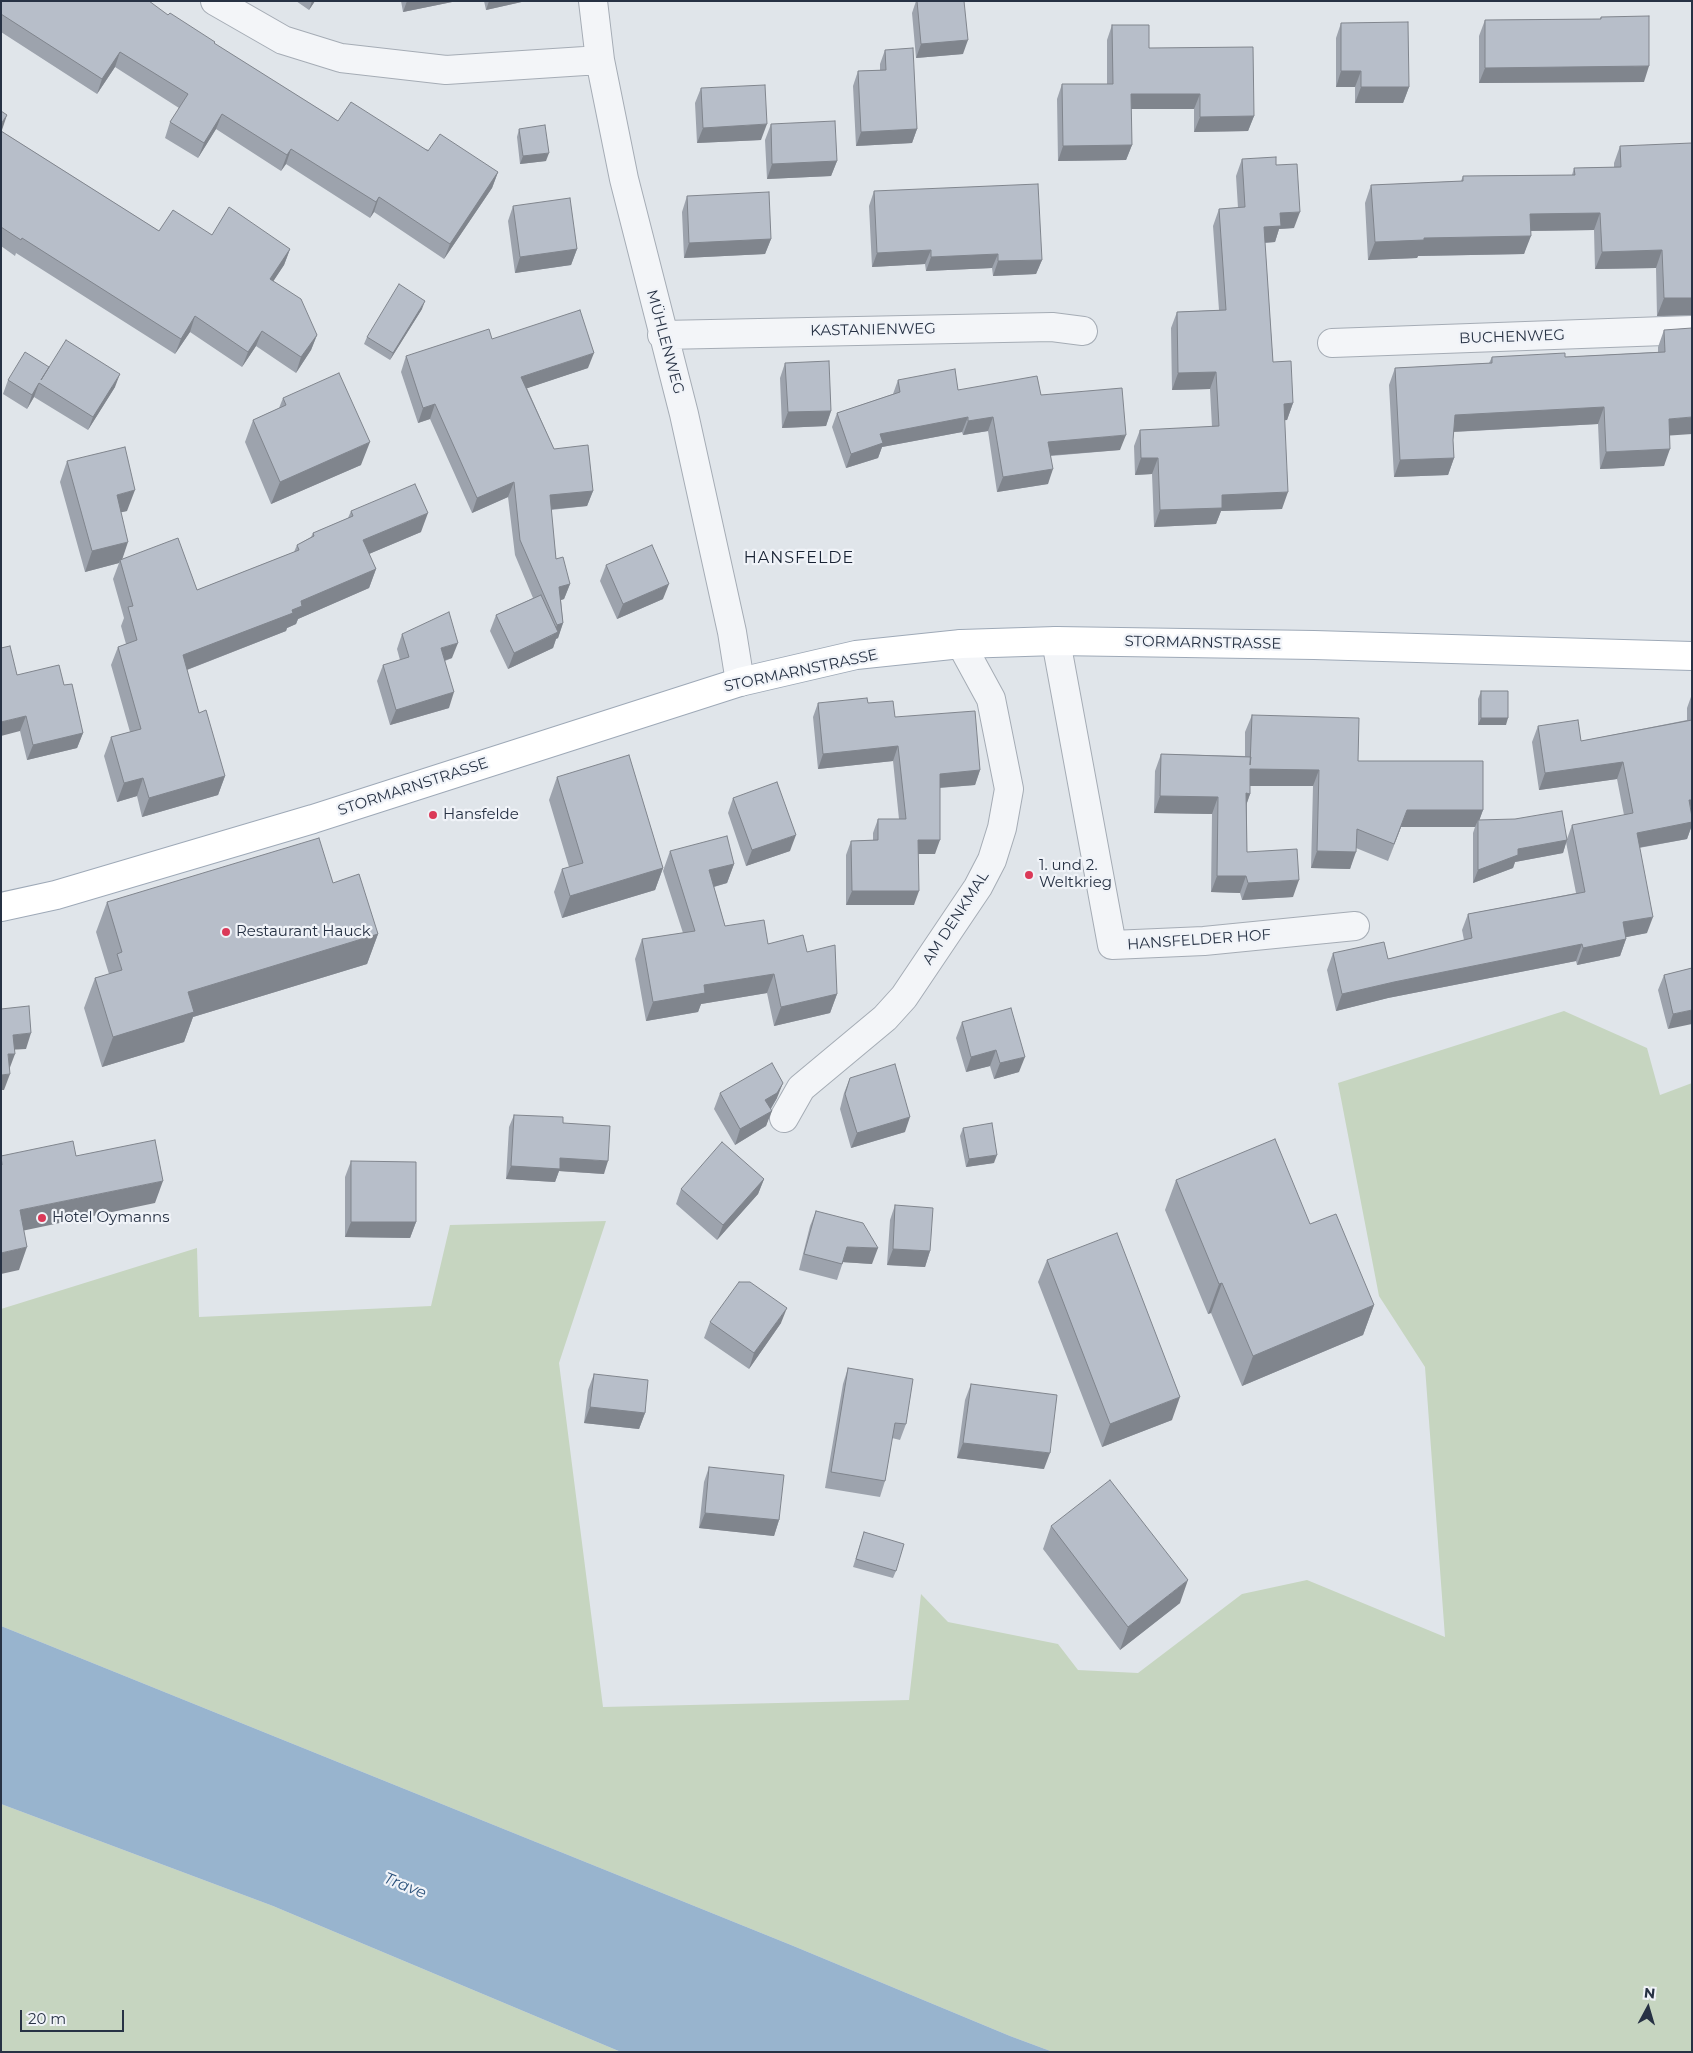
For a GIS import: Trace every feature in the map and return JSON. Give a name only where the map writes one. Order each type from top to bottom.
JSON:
[{"type":"main road","name":"STORMARNSTRASSE","points":[[1,907],[56,896],[313,819],[740,682],[856,655],[960,644],[1056,641],[1314,645],[1692,656]]},
{"type":"street","points":[[215,1],[283,40],[341,58],[446,70],[600,60]]},
{"type":"street","name":"MÜHLENWEG","points":[[594,1],[600,60],[624,179],[662,334],[684,414],[732,632],[740,682]]},
{"type":"street","name":"KASTANIENWEG","points":[[662,334],[1052,327],[1083,331]]},
{"type":"street","name":"BUCHENWEG","points":[[1332,343],[1692,330]]},
{"type":"street","name":"HANSFELDER HOF","points":[[1056,641],[1112,946],[1204,941],[1355,926]]},
{"type":"street","name":"AM DENKMAL","points":[[784,1118],[801,1088],[885,1018],[904,997],[978,887],[992,860],[1002,828],[1009,789],[992,699],[960,644]]},
{"type":"green space","points":[[1564,1011],[1647,1048],[1660,1095],[1692,1083],[1692,2052],[1053,2052],[1,1626],[1,1309],[197,1248],[199,1317],[431,1306],[450,1225],[606,1221],[559,1363],[603,1707],[909,1700],[921,1594],[948,1622],[1058,1644],[1078,1670],[1138,1673],[1242,1594],[1307,1580],[1445,1637],[1425,1367],[1379,1296],[1338,1083]]},
{"type":"green space","points":[[1,1804],[273,1906],[621,2052],[1,2052]]},
{"type":"water","name":"Trave","points":[[1,1626],[1053,2052],[621,2052],[273,1906],[1,1804]]},
{"type":"building","points":[[1,1],[149,1],[168,15],[170,13],[338,121],[351,102],[428,151],[440,134],[498,172],[450,244],[379,197],[376,202],[291,149],[287,155],[222,114],[204,143],[170,122],[188,94],[120,52],[102,79],[1,14]]},
{"type":"building","points":[[917,1],[964,1],[968,40],[921,44]]},
{"type":"building","points":[[1649,16],[1649,66],[1485,68],[1485,20],[1601,19],[1601,17]]},
{"type":"building","points":[[1408,22],[1409,87],[1361,87],[1361,71],[1341,71],[1341,23]]},
{"type":"building","points":[[1112,25],[1149,25],[1149,48],[1253,47],[1254,116],[1200,117],[1200,94],[1131,94],[1132,145],[1063,146],[1062,84],[1113,84]]},
{"type":"building","points":[[913,48],[917,129],[861,132],[858,71],[886,70],[885,50]]},
{"type":"building","points":[[765,85],[767,124],[703,128],[701,88]]},
{"type":"building","points":[[1,111],[7,115],[1,124]]},
{"type":"building","points":[[835,121],[837,161],[772,164],[771,124]]},
{"type":"building","points":[[545,125],[549,153],[523,156],[519,129]]},
{"type":"building","points":[[1,131],[159,231],[173,210],[212,235],[229,207],[290,249],[270,279],[301,299],[317,335],[301,357],[262,331],[248,352],[195,316],[181,339],[22,238],[21,240],[1,227]]},
{"type":"building","points":[[1692,143],[1692,298],[1664,298],[1662,250],[1602,252],[1600,213],[1530,214],[1531,236],[1424,238],[1424,240],[1375,242],[1371,185],[1463,181],[1463,176],[1575,175],[1574,168],[1621,167],[1620,146]]},
{"type":"building","points":[[1276,157],[1276,165],[1297,164],[1300,212],[1280,213],[1281,226],[1264,227],[1273,362],[1291,361],[1293,403],[1284,404],[1288,492],[1222,495],[1222,508],[1160,510],[1158,458],[1141,458],[1140,430],[1219,426],[1216,372],[1178,373],[1177,312],[1226,310],[1219,209],[1245,207],[1242,159]]},
{"type":"building","points":[[1038,184],[1042,260],[998,261],[998,254],[931,257],[931,250],[877,253],[874,191]]},
{"type":"building","points":[[769,192],[771,239],[689,243],[687,196]]},
{"type":"building","points":[[570,198],[577,249],[520,257],[513,206]]},
{"type":"building","points":[[399,284],[425,301],[393,353],[367,337]]},
{"type":"building","points":[[580,310],[594,353],[521,377],[554,449],[588,445],[593,491],[550,495],[556,559],[563,557],[570,584],[559,587],[563,623],[557,625],[520,540],[514,482],[477,498],[435,404],[423,408],[406,356],[489,329],[492,339]]},
{"type":"building","points":[[1692,328],[1692,417],[1669,419],[1670,449],[1606,452],[1604,407],[1455,415],[1454,458],[1400,460],[1395,368],[1492,363],[1492,357],[1565,353],[1565,357],[1665,352],[1664,330]]},
{"type":"building","points":[[66,340],[120,374],[93,417],[39,383],[32,395],[8,380],[25,352],[49,367],[41,380]]},
{"type":"building","points":[[829,361],[831,411],[788,412],[785,363]]},
{"type":"building","points":[[955,369],[958,390],[1037,376],[1041,395],[1122,388],[1126,435],[1048,442],[1053,469],[1003,477],[993,417],[968,421],[968,417],[880,434],[883,443],[851,454],[837,413],[900,392],[898,380]]},
{"type":"building","points":[[339,373],[370,442],[280,482],[253,420],[286,405],[283,398]]},
{"type":"building","points":[[125,447],[135,490],[117,495],[128,542],[92,551],[67,461]]},
{"type":"building","points":[[415,484],[428,513],[363,540],[376,569],[301,601],[302,606],[292,610],[293,613],[183,655],[199,713],[206,710],[225,776],[149,798],[143,778],[124,783],[111,737],[141,729],[118,647],[137,640],[128,607],[133,606],[120,560],[178,538],[197,590],[299,550],[297,545],[314,536],[313,533],[353,516],[351,511]]},
{"type":"building","points":[[652,545],[669,584],[623,604],[606,565]]},
{"type":"building","points":[[541,595],[558,632],[514,653],[496,615]]},
{"type":"building","points":[[449,612],[458,643],[441,648],[454,692],[396,710],[383,665],[409,657],[402,634]]},
{"type":"building","points":[[10,646],[17,675],[59,665],[64,685],[72,684],[83,733],[33,745],[26,716],[1,722],[1,648]]},
{"type":"building","points":[[1481,691],[1508,691],[1508,718],[1481,718]]},
{"type":"building","points":[[867,698],[868,703],[893,701],[895,717],[975,711],[980,770],[940,774],[940,840],[918,840],[919,891],[852,891],[851,841],[878,840],[878,819],[906,819],[898,746],[823,754],[818,703]]},
{"type":"building","points":[[1252,715],[1359,718],[1358,761],[1483,761],[1483,810],[1407,810],[1394,844],[1357,829],[1356,852],[1317,851],[1319,770],[1250,769],[1250,794],[1246,793],[1247,852],[1297,849],[1299,880],[1248,883],[1246,876],[1217,876],[1218,797],[1160,796],[1161,754],[1250,757]]},
{"type":"building","points":[[1578,720],[1581,741],[1692,720],[1692,800],[1689,800],[1692,822],[1637,833],[1653,917],[1623,922],[1626,939],[1583,948],[1582,944],[1342,994],[1333,953],[1384,942],[1388,959],[1472,938],[1468,914],[1585,892],[1572,825],[1633,813],[1623,762],[1545,773],[1538,726]]},
{"type":"building","points":[[629,755],[663,868],[570,896],[562,869],[583,863],[557,777]]},
{"type":"building","points":[[777,782],[796,835],[752,850],[733,798]]},
{"type":"building","points":[[1562,811],[1567,840],[1518,849],[1518,855],[1478,870],[1478,820],[1515,819]]},
{"type":"building","points":[[727,836],[734,864],[709,870],[725,926],[764,920],[768,944],[803,935],[807,952],[835,945],[837,994],[781,1007],[774,974],[704,985],[705,993],[653,1002],[642,939],[695,931],[670,851]]},
{"type":"building","points":[[319,838],[333,883],[359,874],[378,934],[188,992],[194,1012],[113,1037],[95,978],[122,970],[117,954],[122,952],[107,902]]},
{"type":"building","points":[[1692,968],[1692,1010],[1673,1014],[1664,975]]},
{"type":"building","points":[[29,1006],[31,1033],[13,1035],[15,1054],[8,1054],[10,1074],[1,1075],[1,1009]]},
{"type":"building","points":[[1011,1008],[1025,1057],[1000,1063],[996,1050],[971,1057],[962,1022]]},
{"type":"building","points":[[772,1063],[783,1083],[777,1093],[765,1100],[772,1111],[740,1129],[720,1093]]},
{"type":"building","points":[[895,1064],[910,1117],[857,1133],[845,1094],[850,1078]]},
{"type":"building","points":[[514,1115],[563,1117],[563,1123],[610,1126],[608,1161],[560,1158],[560,1169],[511,1166]]},
{"type":"building","points":[[992,1123],[997,1155],[969,1159],[963,1128]]},
{"type":"building","points":[[1275,1139],[1310,1224],[1336,1214],[1374,1305],[1253,1356],[1222,1283],[1219,1284],[1176,1180]]},
{"type":"building","points":[[155,1140],[163,1181],[20,1210],[27,1247],[1,1253],[1,1156],[73,1141],[76,1156]]},
{"type":"building","points":[[722,1142],[764,1179],[723,1225],[681,1189]]},
{"type":"building","points":[[351,1161],[416,1162],[416,1222],[351,1222]]},
{"type":"building","points":[[895,1205],[933,1208],[930,1251],[893,1249]]},
{"type":"building","points":[[816,1211],[863,1223],[878,1248],[847,1247],[842,1264],[804,1254]]},
{"type":"building","points":[[1117,1233],[1180,1397],[1110,1424],[1047,1260]]},
{"type":"building","points":[[739,1282],[750,1282],[787,1308],[754,1353],[710,1322]]},
{"type":"building","points":[[848,1368],[913,1379],[906,1424],[895,1423],[885,1481],[831,1472]]},
{"type":"building","points":[[594,1374],[648,1380],[645,1413],[590,1407]]},
{"type":"building","points":[[971,1384],[1057,1395],[1050,1453],[963,1443]]},
{"type":"building","points":[[709,1467],[784,1475],[779,1520],[705,1513]]},
{"type":"building","points":[[1110,1480],[1188,1580],[1128,1627],[1051,1526]]},
{"type":"building","points":[[864,1532],[904,1544],[896,1571],[856,1559]]},
{"type":"place","name":"Hansfelde","points":[[433,815]]},
{"type":"place","name":"1. und 2. Weltkrieg","points":[[1029,875]]},
{"type":"place","name":"Restaurant Hauck","points":[[226,932]]},
{"type":"place","name":"Hotel Oymanns","points":[[42,1218]]},
{"type":"district","name":"HANSFELDE","points":[[799,558]]}]
